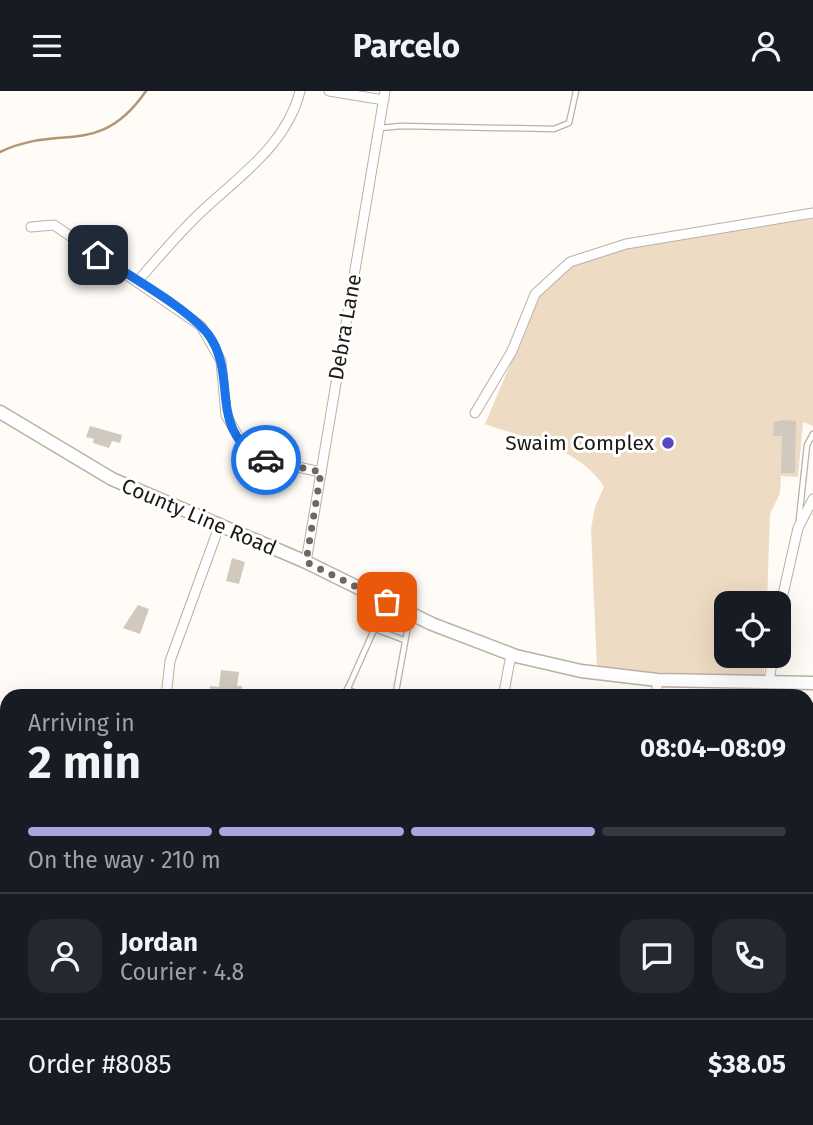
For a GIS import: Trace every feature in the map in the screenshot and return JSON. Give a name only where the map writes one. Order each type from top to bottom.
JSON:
[{"type":"street","points":[[137,282],[197,216],[283,134],[295,114],[300,91]]},
{"type":"street","points":[[329,91],[384,96]]},
{"type":"street","name":"Debra Lane","points":[[306,562],[384,96]]},
{"type":"street","points":[[475,413],[512,351],[535,294],[570,262],[599,250],[636,242],[813,213]]},
{"type":"street","points":[[31,227],[54,225],[201,326],[210,337],[221,361],[226,415],[242,443],[270,461],[321,472]]},
{"type":"street","name":"County Line Road","points":[[0,412],[112,479],[306,562],[411,614],[512,655],[581,671],[657,680],[813,683]]},
{"type":"street","points":[[784,591],[798,528],[813,499]]},
{"type":"street","points":[[167,689],[170,661],[219,527]]},
{"type":"street","points":[[505,689],[512,655]]},
{"type":"street","points":[[769,682],[771,668]]},
{"type":"street","points":[[657,680],[657,689]]},
{"type":"lane","points":[[379,128],[401,126],[554,129],[569,123],[576,91]]},
{"type":"lane","points":[[798,528],[807,445],[813,434]]},
{"type":"lane","points":[[347,689],[387,602]]},
{"type":"lane","points":[[396,689],[411,614]]},
{"type":"lane","points":[[375,629],[404,640]]},
{"type":"shaded area","name":"Swaim Complex","points":[[813,219],[813,426],[803,422],[798,477],[781,476],[780,493],[770,514],[767,591],[714,591],[714,668],[764,668],[764,677],[597,670],[591,529],[595,507],[604,487],[581,462],[566,453],[485,424],[540,294],[563,269],[600,252],[742,226]]},
{"type":"building","points":[[796,421],[795,473],[781,473],[782,436],[773,436],[774,422]]},
{"type":"building","points":[[90,426],[122,435],[120,443],[112,441],[109,448],[93,443],[94,439],[86,437]]},
{"type":"building","points":[[232,558],[245,562],[239,584],[226,581]]},
{"type":"building","points":[[138,605],[149,609],[140,634],[123,628]]},
{"type":"building","points":[[221,670],[239,672],[237,686],[242,686],[242,689],[210,689],[210,686],[219,687]]},
{"type":"waterway","points":[[0,152],[22,144],[95,133],[112,125],[129,112],[146,91]]},
{"type":"way so far","points":[[266,460],[321,472],[306,562],[387,602]]},
{"type":"place","name":"Swaim Complex","points":[[668,443]]},
{"type":"route","points":[[98,255],[201,326],[210,337],[221,361],[226,415],[233,431],[242,443],[266,460]]}]
